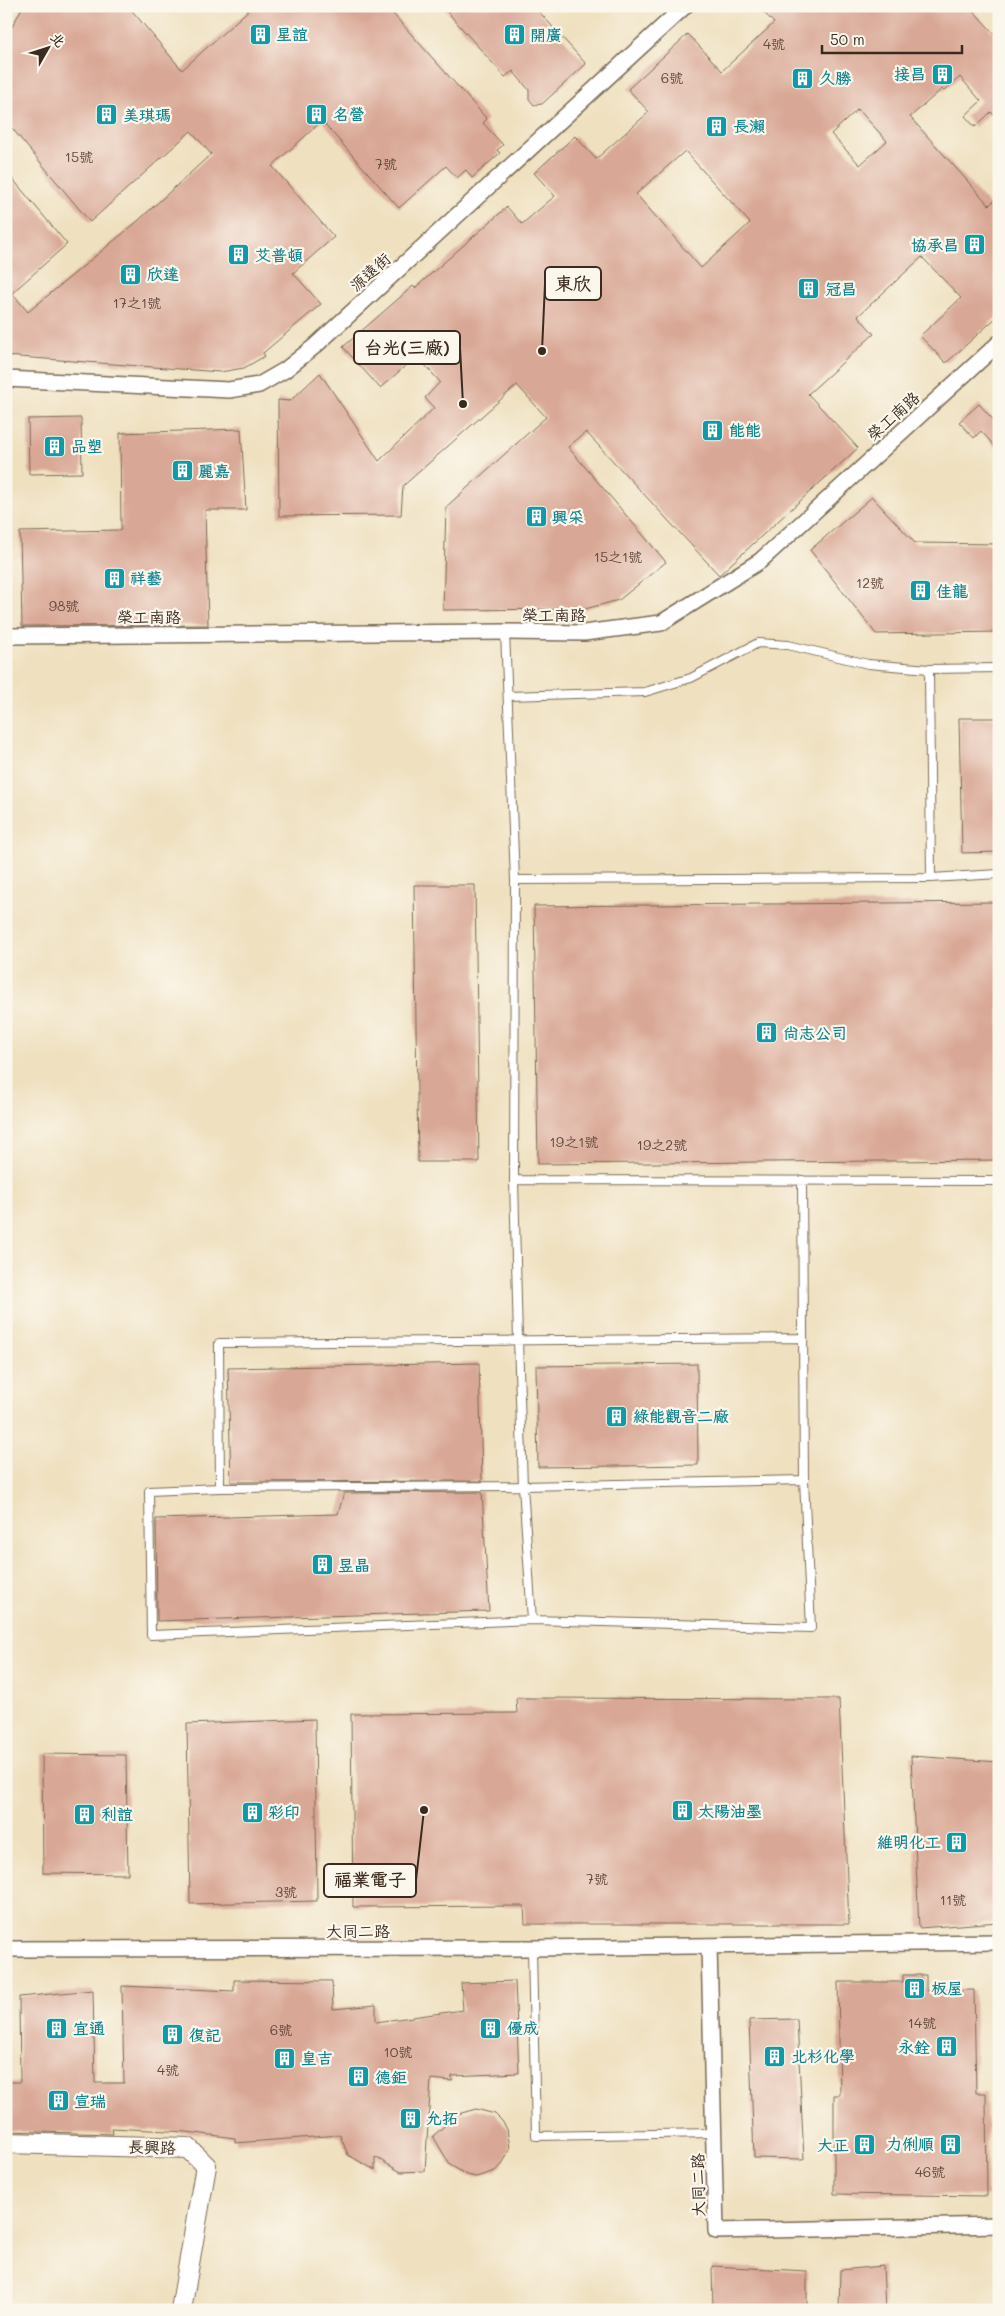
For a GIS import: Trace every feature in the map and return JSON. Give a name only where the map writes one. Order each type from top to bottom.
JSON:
[{"type":"street","name":"源遠街","points":[[6,379],[229,390],[259,385],[285,370],[315,346],[685,6]]},
{"type":"street","name":"榮工南路","points":[[6,636],[504,632],[584,634],[661,623],[760,560],[999,343]]},
{"type":"street","name":"大同二路","points":[[6,1949],[532,1948],[999,1942]]},
{"type":"street","name":"大同二路","points":[[709,1946],[716,2231],[999,2226]]},
{"type":"street","name":"長興路","points":[[6,2143],[188,2148],[206,2166],[181,2310]]},
{"type":"lane","points":[[504,632],[515,880],[514,1180],[518,1340],[523,1486],[532,1620]]},
{"type":"lane","points":[[508,696],[645,692],[691,678],[758,643],[788,644],[868,664],[929,669],[999,668]]},
{"type":"lane","points":[[929,669],[931,878]]},
{"type":"lane","points":[[515,880],[931,878],[999,874]]},
{"type":"lane","points":[[514,1180],[999,1181]]},
{"type":"lane","points":[[802,1180],[804,1480],[811,1628],[532,1620],[151,1635],[149,1491],[220,1488],[523,1486],[804,1480]]},
{"type":"lane","points":[[220,1488],[218,1343],[803,1338]]},
{"type":"lane","points":[[532,1948],[536,2136],[714,2132]]},
{"type":"building","points":[[23,6],[128,6],[182,70],[253,6],[386,6],[487,119],[483,123],[503,145],[497,150],[500,153],[472,178],[466,170],[457,178],[446,166],[399,208],[322,121],[272,166],[334,237],[293,273],[321,304],[263,353],[265,356],[244,368],[220,372],[6,356],[6,171],[67,244],[12,293],[28,312],[139,220],[211,154],[191,131],[90,222],[6,121],[6,38]]},
{"type":"building","name":"開廣","points":[[442,6],[534,6],[586,64],[542,104],[534,105],[529,99],[529,90],[513,71],[505,77]]},
{"type":"building","points":[[758,6],[969,6],[999,39],[999,120],[991,112],[975,127],[965,116],[981,101],[960,77],[944,91],[942,89],[910,117],[989,205],[999,197],[999,315],[946,363],[920,336],[961,298],[922,257],[858,316],[874,334],[808,394],[858,448],[719,575],[586,432],[568,447],[666,562],[619,600],[585,609],[443,610],[446,507],[546,417],[517,385],[403,486],[401,515],[279,516],[278,400],[290,401],[320,373],[379,461],[434,408],[425,398],[440,382],[417,356],[380,388],[343,347],[413,286],[415,288],[507,207],[522,224],[555,196],[534,173],[575,136],[596,159],[649,112],[628,89],[688,34],[722,71],[774,23]],"holes":[[[858,109],[887,141],[860,165],[831,134]],[[685,151],[750,223],[701,268],[636,194]]]},
{"type":"building","points":[[979,404],[999,426],[999,451],[981,431],[974,438],[959,422]]},
{"type":"building","name":"品塑","points":[[81,418],[82,473],[29,474],[28,419]]},
{"type":"building","name":"祥藝","points":[[241,429],[246,510],[205,510],[208,625],[22,626],[20,532],[121,530],[120,433]]},
{"type":"building","name":"佳龍","points":[[872,497],[915,543],[999,544],[999,632],[876,634],[810,550]]},
{"type":"building","points":[[959,718],[999,718],[999,852],[962,853]]},
{"type":"building","points":[[414,885],[475,885],[479,1162],[418,1162]]},
{"type":"building","name":"尚志公司","points":[[999,902],[999,1160],[538,1164],[534,906]]},
{"type":"building","points":[[479,1363],[482,1481],[231,1482],[228,1368]]},
{"type":"building","name":"綠能觀音二廠","points":[[697,1364],[698,1465],[538,1467],[536,1366]]},
{"type":"building","name":"昱晶","points":[[482,1492],[489,1611],[157,1621],[156,1519],[338,1514],[344,1493]]},
{"type":"building","name":"太陽油墨","points":[[516,1698],[839,1699],[849,1924],[525,1924],[524,1906],[353,1907],[351,1714],[517,1713]]},
{"type":"building","name":"彩印","points":[[315,1719],[317,1901],[190,1904],[187,1724]]},
{"type":"building","name":"利誼","points":[[42,1754],[126,1755],[128,1874],[43,1873]]},
{"type":"building","name":"維明化工","points":[[911,1756],[999,1762],[999,1922],[919,1928]]},
{"type":"building","points":[[903,1975],[926,1975],[926,1991],[974,1990],[976,2093],[986,2093],[987,2196],[834,2194],[834,2095],[840,2095],[838,1982],[903,1982]]},
{"type":"building","points":[[234,1980],[332,1981],[333,2009],[376,2005],[376,2022],[463,2010],[461,1983],[515,1981],[519,2073],[452,2076],[452,2081],[431,2079],[425,2171],[401,2172],[375,2157],[375,2170],[348,2155],[340,2135],[235,2143],[235,2138],[187,2132],[112,2128],[113,2134],[6,2131],[6,2082],[20,2082],[19,1997],[93,1990],[95,2083],[124,2083],[122,1986],[234,1991]]},
{"type":"building","name":"北杉化學","points":[[797,2019],[804,2159],[754,2158],[749,2020]]},
{"type":"building","points":[[476,2109],[495,2114],[502,2121],[507,2129],[510,2148],[502,2165],[495,2171],[476,2177],[467,2175],[450,2165],[433,2136],[458,2114]]},
{"type":"building","points":[[712,2266],[807,2271],[807,2310],[713,2310]]},
{"type":"building","points":[[883,2266],[885,2310],[839,2310],[840,2270]]},
{"type":"place","name":"星誼","points":[[260,34]]},
{"type":"place","name":"開廣","points":[[514,35]]},
{"type":"place","name":"接昌","points":[[942,74]]},
{"type":"place","name":"久勝","points":[[803,78]]},
{"type":"place","name":"名營","points":[[317,114]]},
{"type":"place","name":"美琪瑪","points":[[107,115]]},
{"type":"place","name":"長瀨","points":[[717,126]]},
{"type":"place","name":"協承昌","points":[[975,245]]},
{"type":"place","name":"艾普頓","points":[[239,255]]},
{"type":"place","name":"欣達","points":[[131,274]]},
{"type":"place","name":"冠昌","points":[[809,289]]},
{"type":"place","name":"東欣","points":[[542,351]]},
{"type":"place","name":"台光(三廠)","points":[[463,404]]},
{"type":"place","name":"能能","points":[[713,430]]},
{"type":"place","name":"品塑","points":[[55,446]]},
{"type":"place","name":"麗嘉","points":[[182,471]]},
{"type":"place","name":"興采","points":[[536,517]]},
{"type":"place","name":"祥藝","points":[[114,578]]},
{"type":"place","name":"佳龍","points":[[920,591]]},
{"type":"place","name":"尚志公司","points":[[767,1033]]},
{"type":"place","name":"綠能觀音二廠","points":[[617,1416]]},
{"type":"place","name":"昱晶","points":[[322,1565]]},
{"type":"place","name":"福業電子","points":[[424,1810]]},
{"type":"place","name":"太陽油墨","points":[[682,1811]]},
{"type":"place","name":"彩印","points":[[252,1812]]},
{"type":"place","name":"利誼","points":[[85,1814]]},
{"type":"place","name":"維明化工","points":[[957,1842]]},
{"type":"place","name":"板屋","points":[[915,1988]]},
{"type":"place","name":"宜通","points":[[57,2028]]},
{"type":"place","name":"優成","points":[[491,2028]]},
{"type":"place","name":"復記","points":[[173,2035]]},
{"type":"place","name":"永銓","points":[[946,2047]]},
{"type":"place","name":"北杉化學","points":[[775,2056]]},
{"type":"place","name":"皇吉","points":[[285,2058]]},
{"type":"place","name":"德鉅","points":[[359,2077]]},
{"type":"place","name":"宣瑞","points":[[58,2101]]},
{"type":"place","name":"允拓","points":[[410,2118]]},
{"type":"place","name":"力俐順","points":[[950,2144]]},
{"type":"place","name":"大正","points":[[865,2145]]}]
